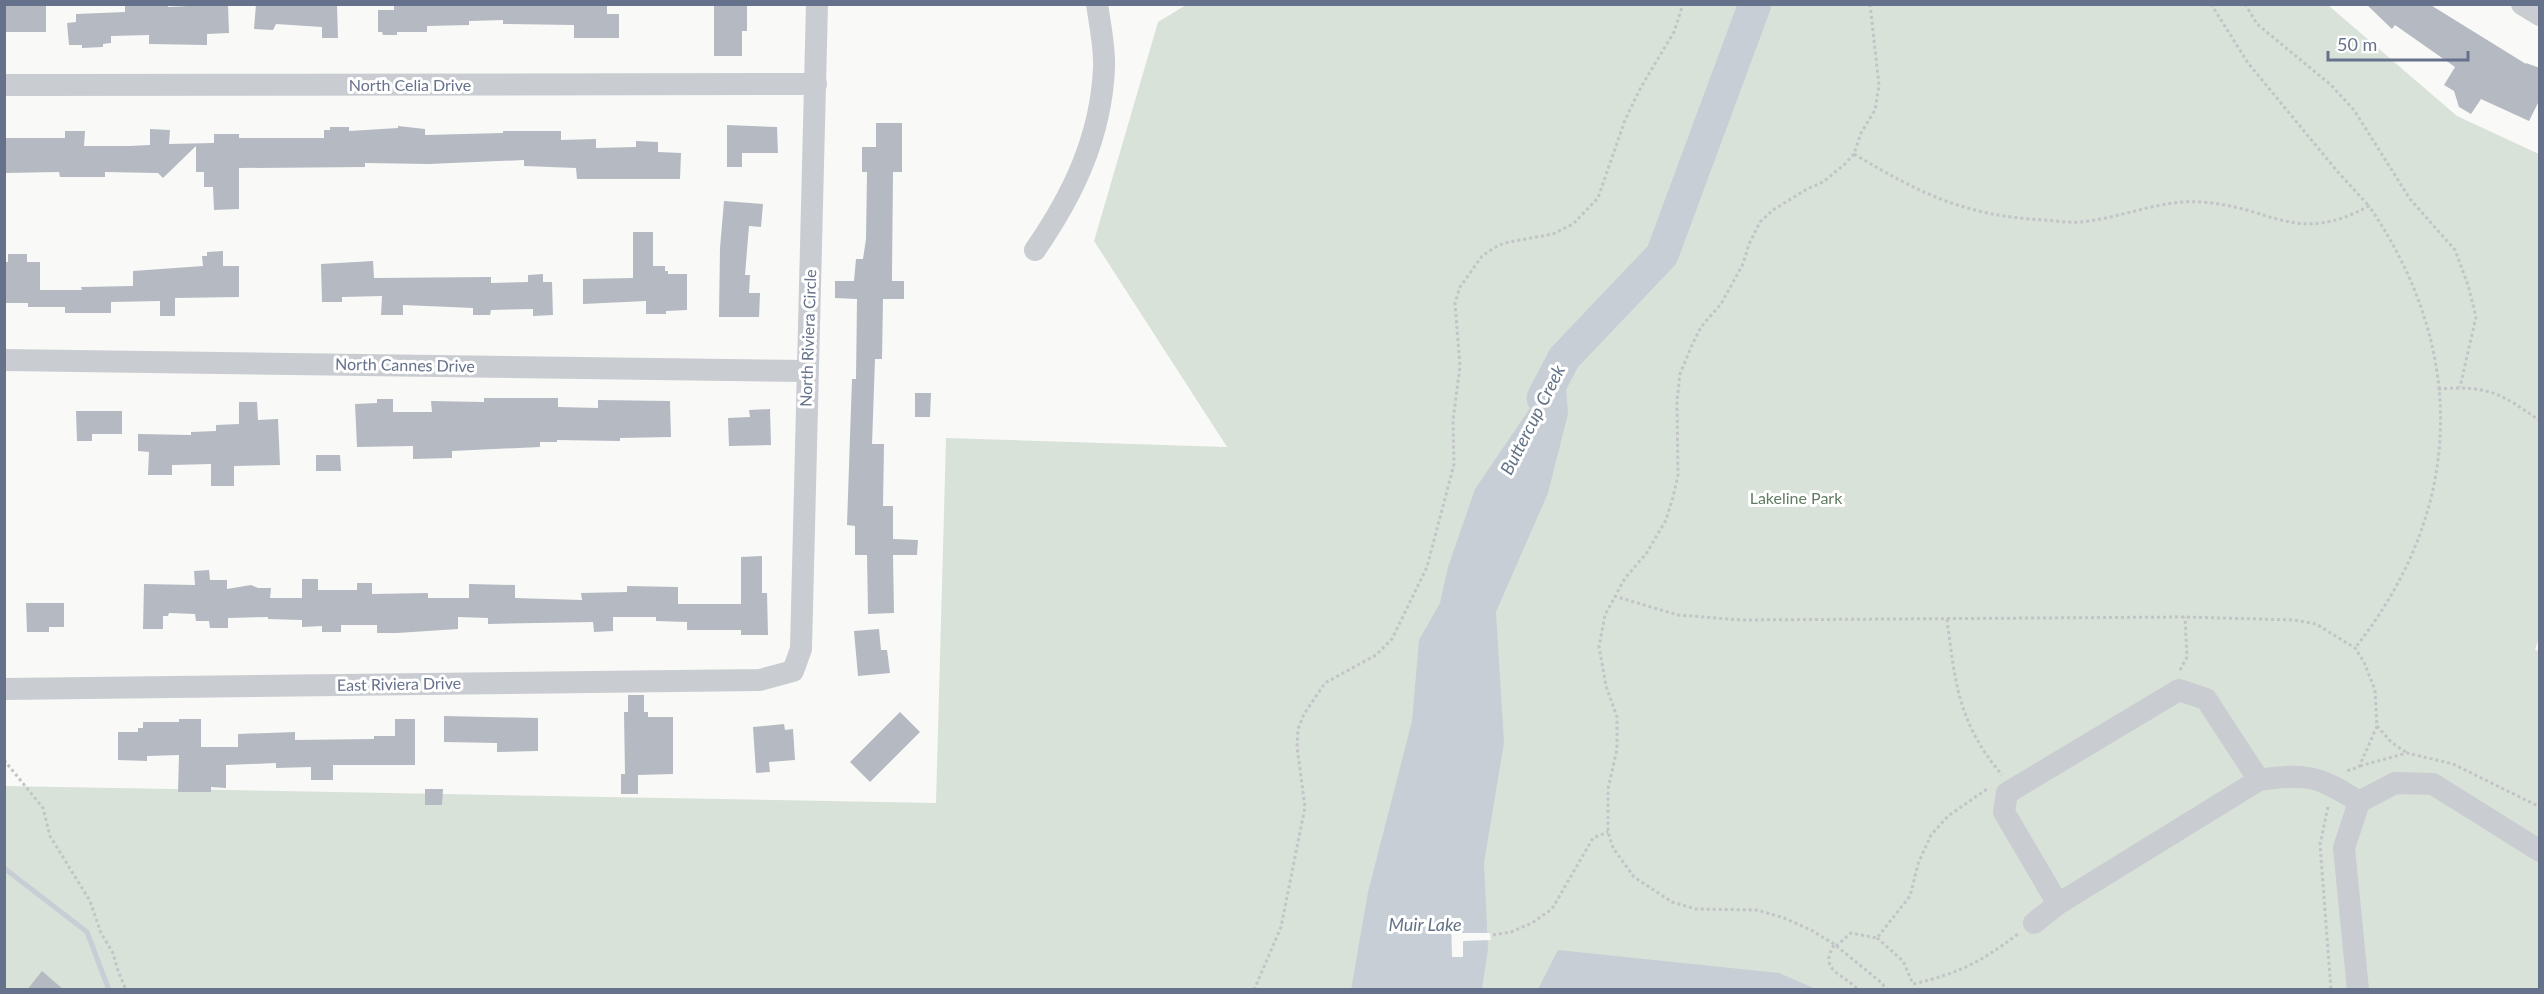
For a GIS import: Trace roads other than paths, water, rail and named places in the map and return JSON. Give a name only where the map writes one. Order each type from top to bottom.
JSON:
[{"type":"street","name":"North Riviera Circle","points":[[793,671],[801,649],[806,371],[817,4]]},
{"type":"street","points":[[1035,250],[1057,217],[1082,169],[1099,116],[1104,67],[1097,4]]},
{"type":"street","points":[[2522,4],[2540,15]]},
{"type":"street","name":"North Celia Drive","points":[[4,85],[816,84]]},
{"type":"street","name":"North Cannes Drive","points":[[4,360],[806,371]]},
{"type":"street","name":"East Riviera Drive","points":[[4,689],[760,680],[793,671]]},
{"type":"street","points":[[2058,904],[2004,812],[2007,793],[2179,690],[2206,699],[2259,780]]},
{"type":"street","points":[[2034,922],[2058,904],[2259,780],[2291,775],[2323,780],[2359,802]]},
{"type":"street","points":[[2358,990],[2344,848],[2359,802],[2395,783],[2433,784],[2540,851]]},
{"type":"water","name":"Muir Lake","points":[[1564,358],[1568,414],[1548,493],[1496,612],[1504,743],[1484,863],[1488,949],[1482,989],[1351,990],[1368,892],[1412,721],[1419,640],[1440,603],[1448,567],[1475,489]]},
{"type":"water","points":[[1558,950],[1779,973],[1816,989],[1538,989]]},
{"type":"waterway","name":"Buttercup Creek","points":[[1543,398],[1564,358],[1662,255],[1755,4]]},
{"type":"waterway","points":[[4,868],[87,932],[109,990]]},
{"type":"park label","name":"Lakeline Park","points":[[1796,498]]}]
